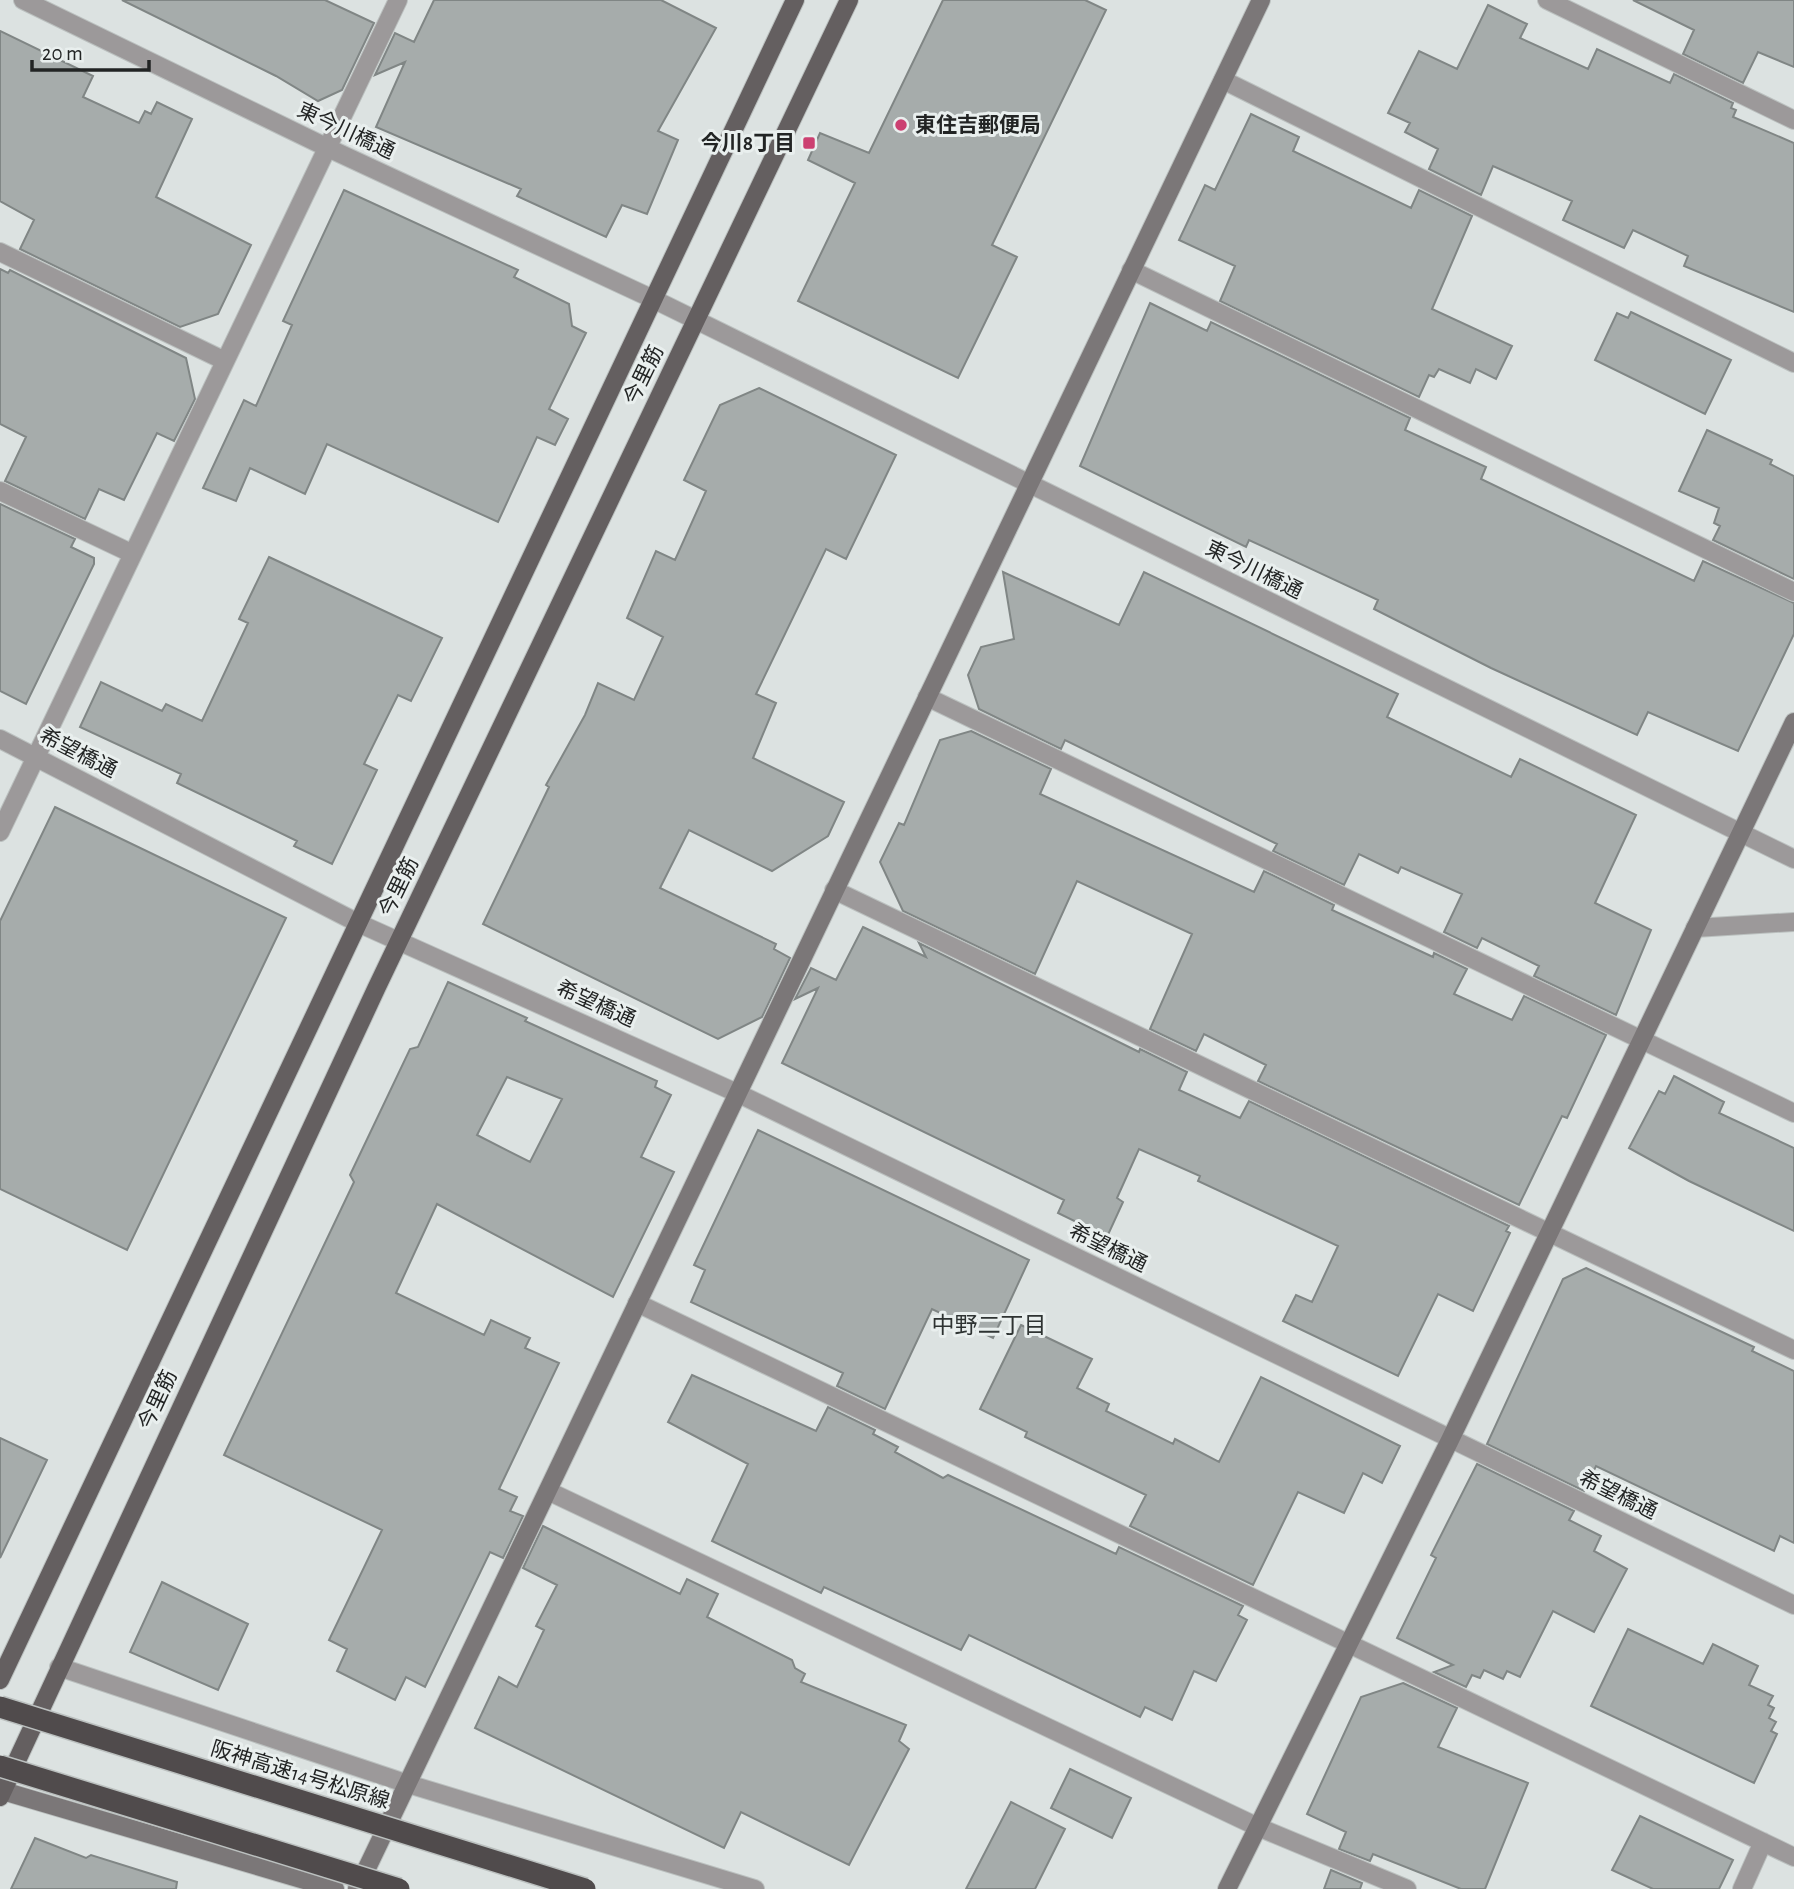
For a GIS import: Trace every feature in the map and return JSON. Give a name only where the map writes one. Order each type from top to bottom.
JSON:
[{"type":"highway","name":"阪神高速14号松原線","points":[[0,1707],[585,1889]]},
{"type":"highway","points":[[0,1766],[399,1889]]},
{"type":"main road","name":"今里筋","points":[[0,1680],[6,1651],[358,923],[795,0]]},
{"type":"main road","name":"今里筋","points":[[1,1794],[398,941],[849,0]]},
{"type":"street","name":"東今川橋通","points":[[23,0],[328,148],[653,299],[1794,859]]},
{"type":"street","points":[[0,832],[398,0]]},
{"type":"street","points":[[356,1889],[1261,0]]},
{"type":"street","points":[[1547,0],[1794,120]]},
{"type":"street","points":[[1223,80],[1794,363]]},
{"type":"street","points":[[0,252],[225,361]]},
{"type":"street","points":[[1131,270],[1794,592]]},
{"type":"street","points":[[0,491],[133,554]]},
{"type":"street","points":[[927,697],[1794,1113]]},
{"type":"street","points":[[1227,1889],[1450,1440],[1794,722]]},
{"type":"street","name":"希望橋通","points":[[0,739],[358,923],[737,1093],[1794,1605]]},
{"type":"street","points":[[834,890],[1794,1350]]},
{"type":"street","points":[[1695,928],[1794,922]]},
{"type":"street","points":[[637,1303],[1794,1857]]},
{"type":"street","points":[[548,1491],[1258,1827],[1407,1889]]},
{"type":"street","points":[[59,1667],[408,1784],[755,1889]]},
{"type":"street","points":[[1,1794],[335,1889]]},
{"type":"street","points":[[1742,1889],[1763,1842]]},
{"type":"building","points":[[122,0],[325,0],[374,23],[342,90],[318,101],[276,76]]},
{"type":"building","points":[[434,0],[661,0],[716,28],[658,131],[678,140],[647,214],[622,205],[606,237],[517,196],[521,189],[376,127],[405,62],[375,75],[395,33],[414,42]]},
{"type":"building","points":[[943,0],[1085,0],[1106,10],[992,245],[1017,257],[958,378],[798,301],[855,183],[808,160],[820,133],[869,153]]},
{"type":"building","points":[[1633,0],[1794,0],[1794,67],[1758,52],[1743,83],[1683,54],[1694,30]]},
{"type":"building","points":[[1488,5],[1527,24],[1520,38],[1588,69],[1597,49],[1670,83],[1674,74],[1733,103],[1731,108],[1736,110],[1733,117],[1794,143],[1794,312],[1684,266],[1688,256],[1633,230],[1624,248],[1563,220],[1572,201],[1493,166],[1481,195],[1429,169],[1438,149],[1405,132],[1410,123],[1388,113],[1419,51],[1457,69]]},
{"type":"building","points":[[0,31],[93,76],[83,97],[139,123],[145,111],[151,114],[157,102],[192,119],[156,197],[251,245],[218,314],[180,327],[20,249],[34,220],[0,201]]},
{"type":"building","points":[[1251,114],[1299,137],[1293,151],[1411,208],[1419,190],[1472,216],[1432,309],[1512,346],[1496,379],[1476,369],[1470,383],[1439,369],[1434,377],[1429,375],[1419,397],[1220,301],[1235,266],[1179,240],[1205,185],[1215,190]]},
{"type":"building","points":[[344,190],[518,270],[514,277],[569,304],[572,326],[586,333],[549,409],[568,419],[555,445],[537,437],[498,522],[327,444],[305,494],[250,468],[236,501],[203,488],[244,400],[256,406],[292,325],[283,321]]},
{"type":"building","points":[[0,269],[8,273],[10,270],[186,358],[195,399],[174,441],[157,433],[124,500],[99,489],[85,519],[5,481],[26,437],[0,424]]},
{"type":"building","points":[[1150,303],[1207,331],[1211,322],[1410,418],[1405,430],[1486,467],[1481,479],[1694,581],[1703,561],[1794,603],[1794,634],[1738,751],[1648,712],[1637,735],[1491,668],[1374,609],[1378,600],[1249,540],[1246,547],[1080,466]]},
{"type":"building","points":[[1631,312],[1731,360],[1705,414],[1595,360],[1617,313],[1628,318]]},
{"type":"building","points":[[759,388],[896,455],[846,559],[826,549],[756,694],[776,703],[753,758],[844,802],[828,836],[772,871],[689,830],[660,888],[776,944],[774,949],[790,958],[762,1017],[718,1039],[483,924],[549,787],[546,785],[585,715],[598,683],[634,700],[663,637],[627,618],[656,551],[675,560],[706,491],[684,480],[720,405]]},
{"type":"building","points":[[1707,430],[1772,460],[1770,464],[1794,476],[1794,579],[1713,540],[1720,526],[1714,523],[1719,508],[1679,491]]},
{"type":"building","points":[[0,504],[75,539],[71,547],[94,558],[94,564],[26,704],[0,691]]},
{"type":"building","points":[[269,557],[442,638],[411,701],[398,695],[364,764],[377,770],[332,864],[294,846],[297,841],[177,783],[181,774],[80,727],[101,682],[162,711],[166,704],[202,721],[248,623],[239,619]]},
{"type":"building","points":[[1003,572],[1119,625],[1144,572],[1398,694],[1387,717],[1511,777],[1520,759],[1636,815],[1595,903],[1651,930],[1616,1015],[1534,976],[1539,966],[1482,938],[1477,948],[1444,932],[1462,894],[1401,867],[1398,873],[1359,854],[1344,885],[1273,851],[1277,844],[1065,740],[1061,749],[979,709],[968,675],[981,647],[1014,639]]},
{"type":"building","points":[[971,731],[1051,769],[1040,794],[1254,892],[1264,871],[1334,905],[1332,910],[1433,957],[1434,953],[1467,969],[1454,994],[1512,1020],[1524,996],[1606,1035],[1567,1118],[1562,1116],[1519,1205],[1258,1081],[1266,1065],[1204,1034],[1196,1051],[1150,1029],[1192,934],[1077,881],[1035,974],[903,911],[880,862],[899,823],[904,825],[940,740]]},
{"type":"building","points":[[55,807],[286,918],[127,1250],[0,1189],[0,921]]},
{"type":"building","points":[[863,927],[926,957],[919,943],[1139,1052],[1140,1049],[1187,1072],[1179,1090],[1240,1118],[1249,1101],[1509,1226],[1506,1231],[1510,1233],[1473,1311],[1438,1294],[1398,1376],[1283,1321],[1296,1295],[1312,1302],[1338,1246],[1198,1181],[1200,1176],[1139,1149],[1117,1198],[1123,1202],[1107,1237],[1058,1213],[1064,1200],[782,1063],[818,988],[795,999],[811,968],[836,980]]},
{"type":"building","points":[[448,982],[527,1018],[525,1021],[657,1081],[655,1087],[671,1095],[641,1157],[674,1172],[613,1297],[437,1204],[396,1293],[484,1335],[491,1320],[530,1338],[525,1348],[559,1363],[499,1489],[517,1497],[510,1511],[523,1516],[503,1558],[490,1552],[425,1687],[406,1677],[395,1700],[337,1671],[347,1649],[329,1640],[382,1530],[224,1455],[354,1182],[350,1175],[410,1049],[418,1047]],"holes":[[[507,1077],[562,1099],[530,1162],[477,1135]]]},
{"type":"building","points":[[1674,1076],[1724,1102],[1719,1113],[1794,1148],[1794,1231],[1689,1181],[1629,1148],[1659,1091],[1665,1094]]},
{"type":"building","points":[[758,1130],[1029,1260],[993,1338],[932,1309],[885,1409],[837,1386],[843,1373],[691,1302],[705,1270],[694,1265]]},
{"type":"building","points":[[1586,1268],[1754,1347],[1752,1351],[1794,1371],[1794,1543],[1780,1536],[1774,1551],[1596,1466],[1584,1491],[1487,1444],[1563,1279]]},
{"type":"building","points":[[1021,1325],[1092,1359],[1077,1388],[1109,1404],[1106,1411],[1173,1444],[1175,1439],[1219,1462],[1261,1377],[1400,1446],[1382,1483],[1363,1473],[1344,1513],[1298,1492],[1253,1585],[1130,1526],[1146,1495],[1025,1437],[1027,1432],[980,1409]]},
{"type":"building","points":[[692,1375],[816,1431],[828,1407],[875,1430],[873,1434],[898,1447],[895,1452],[943,1478],[948,1475],[1116,1554],[1119,1547],[1243,1606],[1238,1615],[1247,1620],[1216,1681],[1194,1671],[1172,1720],[1145,1707],[1140,1717],[969,1635],[961,1650],[824,1587],[821,1593],[712,1541],[748,1464],[668,1422]]},
{"type":"building","points":[[0,1438],[47,1460],[0,1558]]},
{"type":"building","points":[[1477,1464],[1574,1511],[1569,1520],[1601,1536],[1594,1551],[1627,1569],[1594,1632],[1553,1611],[1520,1677],[1507,1671],[1503,1679],[1484,1670],[1480,1678],[1472,1675],[1466,1687],[1434,1672],[1453,1665],[1397,1638],[1436,1558],[1431,1555]]},
{"type":"building","points":[[543,1526],[680,1594],[687,1579],[718,1594],[707,1617],[792,1660],[795,1668],[805,1674],[801,1682],[906,1725],[899,1741],[909,1749],[849,1865],[741,1812],[724,1848],[475,1728],[499,1677],[517,1687],[544,1630],[536,1626],[557,1585],[523,1568]]},
{"type":"building","points":[[162,1582],[248,1624],[218,1690],[130,1652]]},
{"type":"building","points":[[1628,1629],[1703,1664],[1713,1644],[1758,1666],[1749,1685],[1773,1696],[1768,1705],[1774,1708],[1769,1718],[1776,1722],[1771,1731],[1777,1734],[1754,1783],[1591,1706]]},
{"type":"building","points":[[1403,1683],[1457,1708],[1438,1747],[1528,1783],[1485,1889],[1461,1889],[1373,1854],[1370,1861],[1339,1849],[1346,1832],[1307,1814],[1361,1697]]},
{"type":"building","points":[[1070,1769],[1131,1798],[1112,1838],[1051,1808]]},
{"type":"building","points":[[1011,1802],[1065,1829],[1035,1889],[966,1889]]},
{"type":"building","points":[[1640,1816],[1733,1860],[1719,1889],[1653,1889],[1612,1870]]},
{"type":"building","points":[[35,1838],[86,1858],[91,1855],[177,1882],[176,1889],[11,1889]]},
{"type":"building","points":[[1331,1870],[1362,1883],[1360,1889],[1324,1889]]},
{"type":"place","name":"東住吉郵便局","points":[[901,125]]},
{"type":"place","name":"今川8丁目","points":[[809,143]]},
{"type":"district","name":"中野二丁目","points":[[989,1326]]}]
